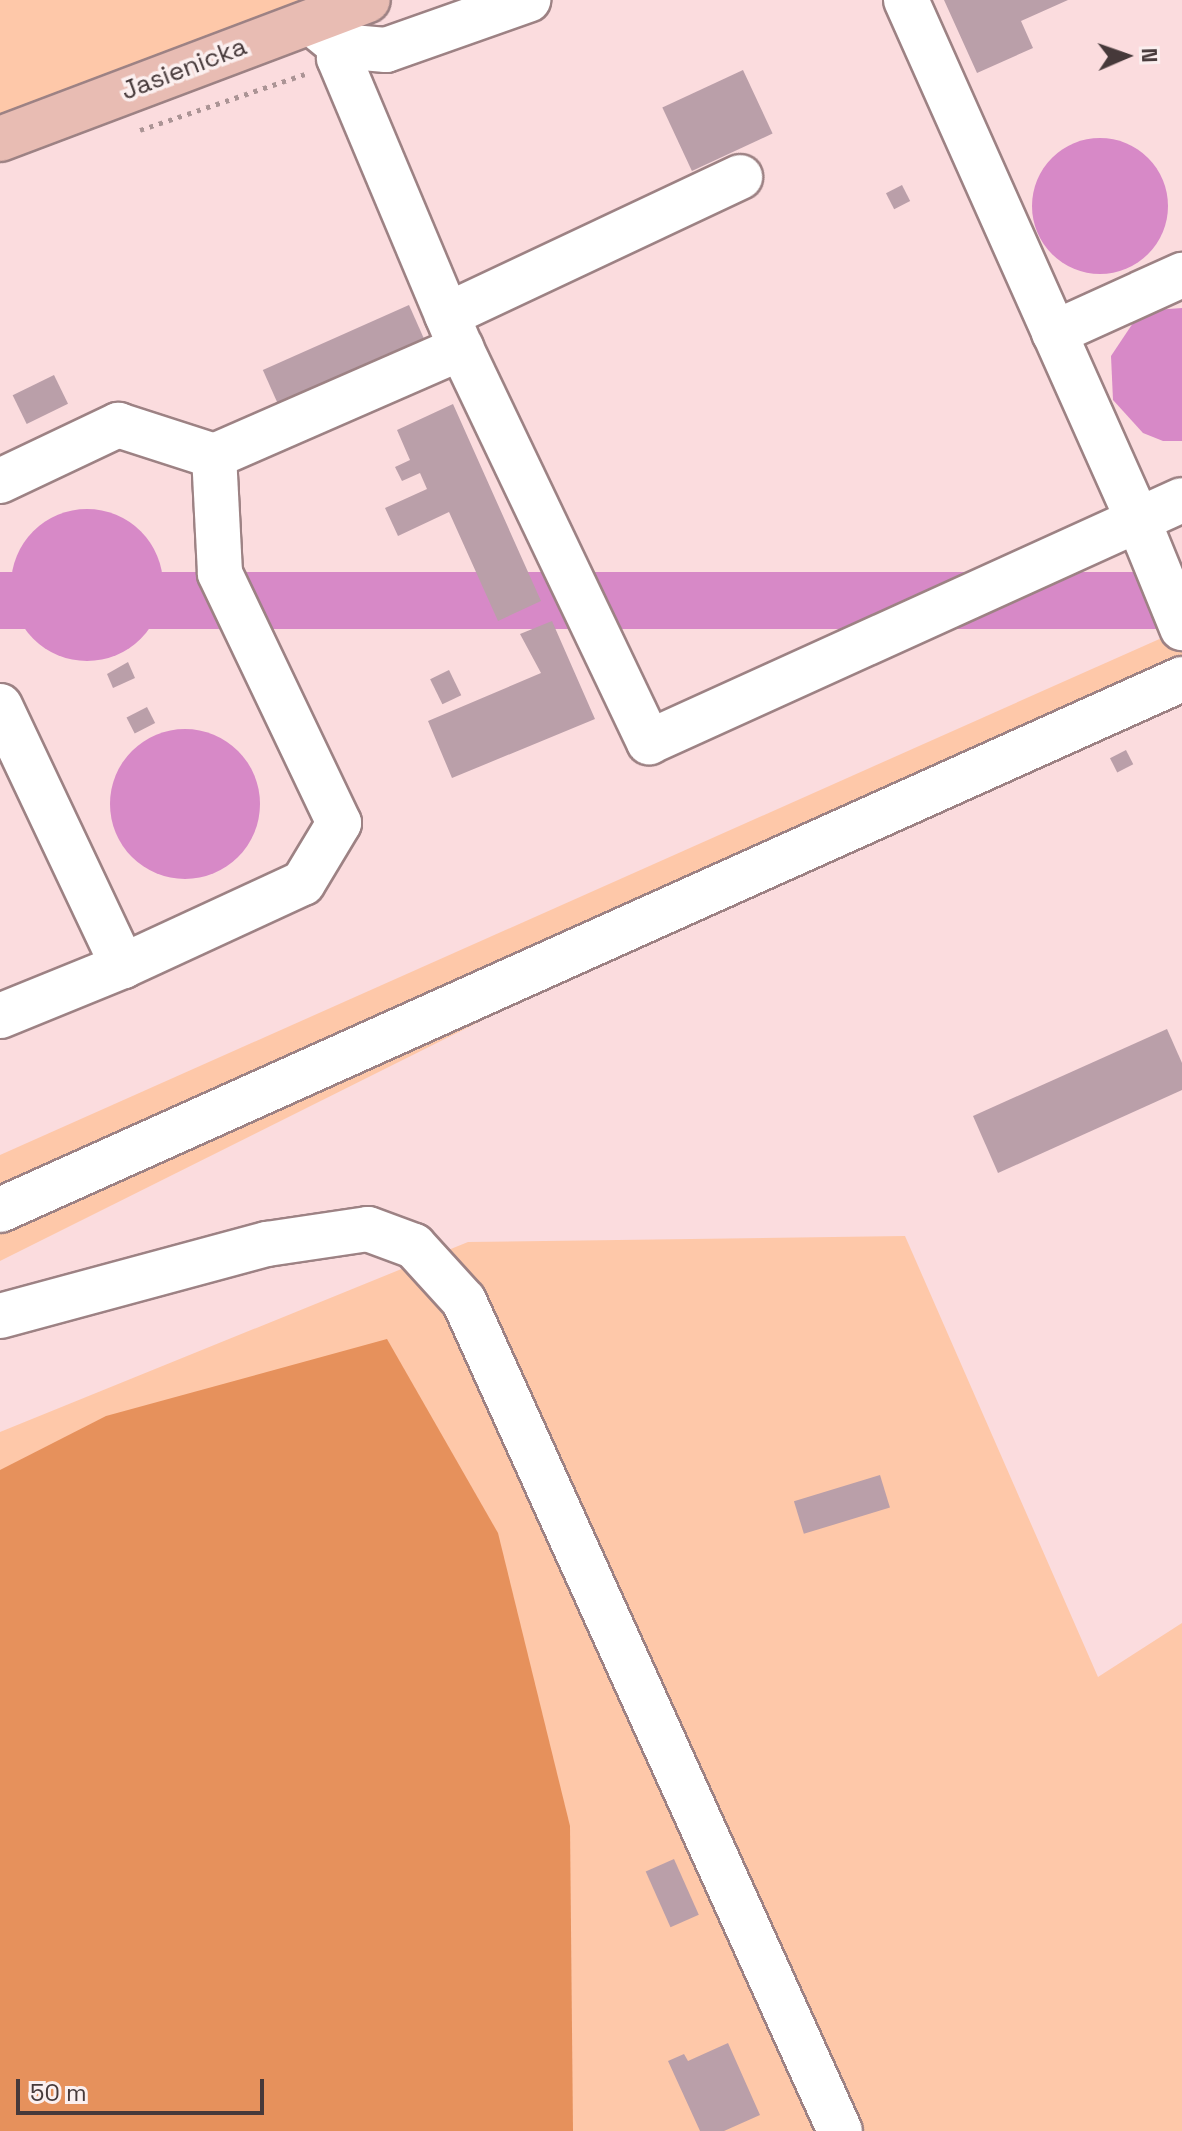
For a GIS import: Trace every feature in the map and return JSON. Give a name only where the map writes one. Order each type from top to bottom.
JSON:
[{"type":"main road","name":"Jasienicka","points":[[0,139],[325,34],[368,0]]},
{"type":"lane","points":[[325,34],[386,50],[528,0]]},
{"type":"lane","points":[[906,0],[1138,520],[1182,628]]},
{"type":"lane","points":[[325,34],[344,70],[454,332],[649,742],[1182,500]]},
{"type":"lane","points":[[0,481],[118,425],[214,456],[454,332],[740,177]]},
{"type":"lane","points":[[1054,333],[1182,275]]},
{"type":"lane","points":[[0,1016],[123,966],[303,883],[339,823],[220,573],[214,456]]},
{"type":"lane","points":[[0,1210],[1182,679]]},
{"type":"lane","points":[[0,706],[123,966]]},
{"type":"lane","points":[[0,1316],[267,1244],[368,1229],[414,1246],[464,1301],[840,2131]]},
{"type":"shaded area","points":[[0,0],[315,0],[0,114]]},
{"type":"shaded area","points":[[1100,138],[1126,143],[1148,158],[1163,180],[1168,206],[1163,232],[1148,254],[1126,269],[1100,274],[1074,269],[1052,254],[1037,232],[1032,206],[1037,180],[1052,158],[1074,143]]},
{"type":"shaded area","points":[[1182,308],[1182,441],[1163,441],[1143,433],[1113,400],[1111,356],[1135,320],[1155,310]]},
{"type":"shaded area","points":[[87,509],[116,515],[140,532],[157,556],[163,585],[157,614],[140,638],[116,655],[87,661],[58,655],[34,638],[17,614],[11,585],[17,556],[34,532],[58,515]]},
{"type":"shaded area","points":[[0,572],[1182,572],[1182,629],[0,629]]},
{"type":"shaded area","points":[[1182,629],[1182,671],[0,1261],[0,1155]]},
{"type":"shaded area","points":[[185,729],[214,734],[238,751],[255,775],[260,804],[255,833],[238,857],[214,874],[185,879],[156,874],[132,857],[115,833],[110,804],[115,775],[132,751],[156,734]]},
{"type":"shaded area","points":[[905,1236],[1098,1677],[1182,1623],[1182,2131],[0,2131],[0,1432],[468,1242]]},
{"type":"shaded area","points":[[387,1339],[498,1533],[570,1826],[573,2131],[0,2131],[0,1470],[106,1416]]},
{"type":"building","points":[[944,0],[1068,0],[1021,21],[1033,48],[977,73]]},
{"type":"building","points":[[743,70],[773,133],[692,171],[662,108]]},
{"type":"building","points":[[902,185],[910,201],[894,209],[886,193]]},
{"type":"building","points":[[409,305],[428,348],[282,413],[263,370]]},
{"type":"building","points":[[54,375],[68,404],[27,424],[13,395]]},
{"type":"building","points":[[453,404],[541,601],[498,621],[449,512],[398,536],[385,508],[427,489],[420,473],[402,481],[395,467],[410,460],[397,430]]},
{"type":"building","points":[[552,621],[595,719],[452,778],[428,721],[541,673],[520,634]]},
{"type":"building","points":[[128,662],[135,678],[113,688],[107,674]]},
{"type":"building","points":[[449,670],[461,695],[442,704],[430,679]]},
{"type":"building","points":[[147,707],[155,723],[135,733],[127,717]]},
{"type":"building","points":[[1126,750],[1133,764],[1117,772],[1110,758]]},
{"type":"building","points":[[1167,1029],[1182,1063],[1182,1090],[998,1173],[973,1116]]},
{"type":"building","points":[[880,1475],[890,1508],[804,1534],[794,1501]]},
{"type":"building","points":[[674,1859],[699,1915],[670,1927],[646,1872]]},
{"type":"building","points":[[728,2043],[760,2115],[724,2131],[700,2131],[668,2061],[684,2054],[688,2061]]}]
